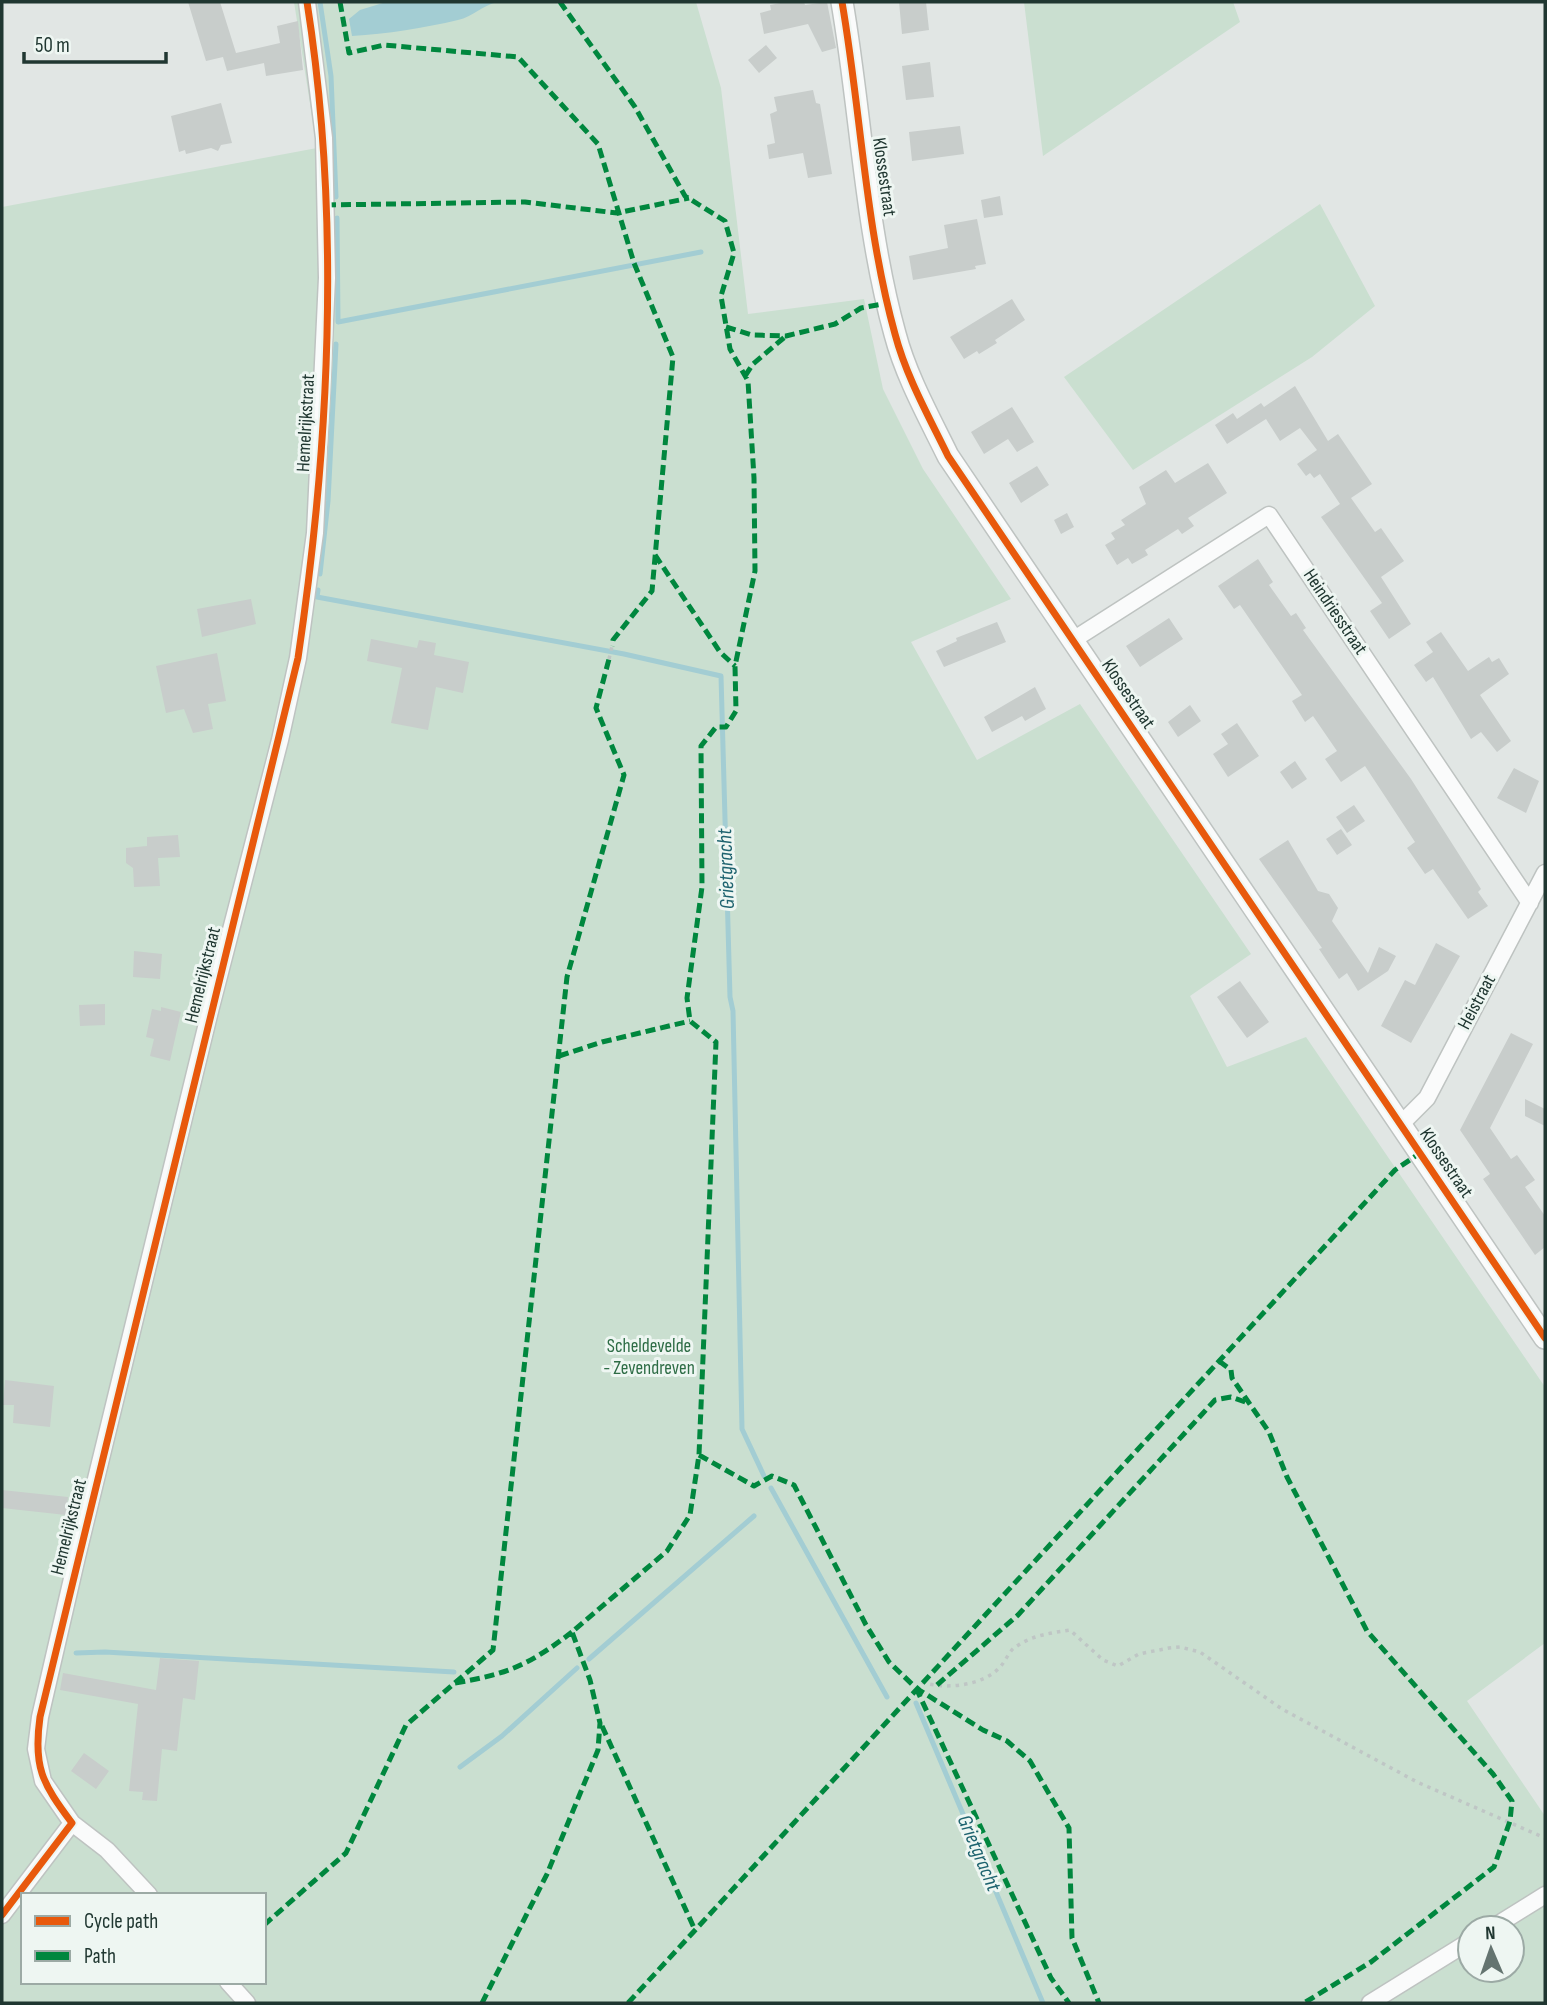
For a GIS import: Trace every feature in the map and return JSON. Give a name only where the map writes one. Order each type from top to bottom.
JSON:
[{"type":"street","name":"Hemelrijkstraat","points":[[147,1893],[107,1850],[72,1823],[43,1781],[36,1749],[40,1717],[187,1102],[280,740],[298,658],[312,557],[320,468],[327,278],[324,138],[307,2]]},
{"type":"street","name":"Klossestraat","points":[[842,2],[881,275],[895,336],[919,398],[948,456],[1545,1338]]},
{"type":"street","name":"Heindriesstraat","points":[[1073,640],[1269,515],[1530,903]]},
{"type":"street","name":"Heistraat","points":[[1401,1124],[1427,1098],[1545,873]]},
{"type":"street","points":[[2,1915],[72,1823]]},
{"type":"street","points":[[1514,1914],[1545,1895]]},
{"type":"street","points":[[1370,2003],[1456,1950]]},
{"type":"street","points":[[230,1984],[247,2003]]},
{"type":"path","points":[[608,659],[612,646]]},
{"type":"path","points":[[922,1682],[932,1686],[975,1683],[998,1670],[1015,1647],[1040,1635],[1070,1630],[1103,1660],[1118,1666],[1139,1654],[1180,1647],[1189,1649],[1210,1659],[1282,1709],[1417,1782],[1545,1838]]},
{"type":"green space","name":"Scheldevelde - Zevendreven","points":[[294,2],[696,2],[721,88],[748,314],[864,299],[883,389],[923,469],[1011,599],[911,642],[977,760],[1080,704],[1251,954],[1190,996],[1227,1067],[1306,1037],[1545,1387],[1545,1643],[1467,1701],[1545,1816],[1545,2003],[2,2003],[2,207],[317,148]]},
{"type":"green space","points":[[1024,2],[1233,2],[1240,22],[1043,156]]},
{"type":"green space","points":[[1320,204],[1375,306],[1312,357],[1133,470],[1064,377]]},
{"type":"water","points":[[386,2],[498,2],[458,20],[352,36],[349,19],[360,10]]},
{"type":"building","points":[[188,2],[220,2],[236,53],[280,43],[277,26],[298,21],[303,70],[266,76],[264,63],[227,71],[223,57],[206,61]]},
{"type":"building","points":[[804,2],[805,5],[827,2],[836,48],[822,52],[808,24],[764,34],[760,13],[771,10],[770,5]]},
{"type":"building","points":[[899,2],[926,2],[929,30],[902,34]]},
{"type":"building","points":[[766,45],[777,58],[759,73],[748,60]]},
{"type":"building","points":[[930,62],[934,97],[906,100],[902,66]]},
{"type":"building","points":[[813,90],[816,103],[820,104],[832,174],[808,178],[803,153],[769,159],[767,145],[775,143],[770,114],[777,111],[774,97]]},
{"type":"building","points":[[221,103],[232,143],[221,145],[218,151],[211,148],[186,154],[185,150],[179,152],[171,116]]},
{"type":"building","points":[[960,126],[964,154],[912,161],[909,132]]},
{"type":"building","points":[[1000,196],[1003,215],[984,218],[981,200]]},
{"type":"building","points":[[977,219],[986,264],[975,266],[976,269],[913,280],[909,256],[948,248],[944,225]]},
{"type":"building","points":[[1012,299],[1025,320],[995,340],[997,343],[964,359],[950,337]]},
{"type":"building","points":[[1295,386],[1328,441],[1338,434],[1372,484],[1351,498],[1375,532],[1381,528],[1404,561],[1381,577],[1411,624],[1389,639],[1370,611],[1382,603],[1321,517],[1340,504],[1320,474],[1314,478],[1310,473],[1306,476],[1297,464],[1317,450],[1300,428],[1280,441],[1266,419],[1227,444],[1215,425],[1233,413],[1237,419],[1261,403],[1264,407]]},
{"type":"building","points":[[1012,407],[1034,442],[1017,452],[1008,439],[984,454],[971,432]]},
{"type":"building","points":[[1208,463],[1227,493],[1188,518],[1194,526],[1182,534],[1178,529],[1145,550],[1148,555],[1132,564],[1128,558],[1117,565],[1105,545],[1115,539],[1111,533],[1125,525],[1121,520],[1146,504],[1139,487],[1166,470],[1175,483]]},
{"type":"building","points":[[1037,466],[1049,485],[1021,503],[1009,483]]},
{"type":"building","points":[[1067,513],[1074,527],[1061,534],[1054,520]]},
{"type":"building","points":[[1258,559],[1273,582],[1269,585],[1291,616],[1296,613],[1306,628],[1303,630],[1411,779],[1481,889],[1478,892],[1488,906],[1468,919],[1433,869],[1425,874],[1407,848],[1415,842],[1365,766],[1341,782],[1325,759],[1337,751],[1313,716],[1305,722],[1292,701],[1302,695],[1240,605],[1234,609],[1218,586]]},
{"type":"building","points":[[251,599],[256,624],[202,637],[197,609]]},
{"type":"building","points":[[1169,618],[1183,639],[1140,667],[1126,646]]},
{"type":"building","points":[[997,622],[1006,642],[944,667],[936,651],[957,641],[956,638]]},
{"type":"building","points":[[1441,632],[1468,671],[1489,657],[1492,662],[1499,658],[1509,674],[1480,695],[1511,741],[1497,752],[1481,732],[1471,739],[1433,677],[1426,682],[1414,665],[1433,652],[1426,642]]},
{"type":"building","points":[[371,639],[417,648],[419,640],[436,643],[434,655],[469,662],[463,693],[436,687],[428,730],[391,723],[402,668],[367,661]]},
{"type":"building","points":[[217,653],[226,701],[208,704],[213,729],[193,733],[184,709],[166,713],[156,666]]},
{"type":"building","points":[[1035,687],[1046,709],[1025,721],[1022,716],[992,732],[984,717]]},
{"type":"building","points":[[1190,705],[1201,721],[1178,737],[1168,722]]},
{"type":"building","points":[[1237,723],[1259,756],[1228,777],[1213,754],[1228,744],[1221,734]]},
{"type":"building","points":[[1295,761],[1307,779],[1292,789],[1280,772]]},
{"type":"building","points":[[1514,768],[1539,781],[1526,813],[1497,798]]},
{"type":"building","points":[[1354,805],[1365,821],[1347,833],[1336,817]]},
{"type":"building","points":[[1341,829],[1352,845],[1337,855],[1326,839]]},
{"type":"building","points":[[178,835],[180,857],[158,858],[160,886],[134,887],[133,868],[126,863],[126,848],[147,846],[147,837]]},
{"type":"building","points":[[1288,840],[1318,891],[1329,894],[1338,908],[1332,921],[1368,973],[1379,947],[1396,956],[1388,971],[1358,991],[1347,973],[1339,979],[1319,949],[1322,948],[1259,859]]},
{"type":"building","points":[[1436,943],[1460,956],[1411,1043],[1381,1026],[1405,980],[1415,985]]},
{"type":"building","points":[[134,951],[162,954],[160,979],[133,977]]},
{"type":"building","points":[[1240,981],[1269,1022],[1247,1038],[1217,997]]},
{"type":"building","points":[[105,1004],[105,1025],[80,1026],[79,1005]]},
{"type":"building","points":[[161,1007],[181,1012],[170,1061],[150,1056],[154,1039],[146,1037],[152,1009],[161,1011]]},
{"type":"building","points":[[1511,1033],[1533,1044],[1490,1128],[1511,1159],[1517,1155],[1535,1180],[1525,1187],[1545,1216],[1545,1247],[1535,1255],[1483,1179],[1490,1174],[1460,1130]]},
{"type":"building","points":[[1525,1099],[1545,1109],[1545,1126],[1525,1116]]},
{"type":"building","points":[[5,1380],[54,1386],[50,1427],[13,1423],[14,1405],[3,1405]]},
{"type":"building","points":[[2,1490],[68,1497],[66,1515],[2,1508]]},
{"type":"building","points":[[160,1658],[199,1661],[195,1700],[183,1698],[177,1751],[162,1749],[157,1801],[142,1800],[143,1792],[129,1791],[138,1704],[60,1690],[63,1673],[156,1690]]},
{"type":"building","points":[[84,1753],[109,1771],[96,1789],[71,1771]]},
{"type":"waterway","points":[[320,2],[331,76],[336,197]]},
{"type":"waterway","points":[[337,218],[338,322],[701,252]]},
{"type":"waterway","points":[[320,574],[328,501],[336,344]]},
{"type":"waterway","name":"Grietgracht","points":[[318,590],[317,597],[624,654],[721,676],[730,997],[733,1011],[742,1429],[764,1476]]},
{"type":"waterway","name":"Grietgracht","points":[[771,1488],[887,1697]]},
{"type":"waterway","points":[[589,1659],[754,1516]]},
{"type":"waterway","points":[[76,1653],[105,1652],[454,1672]]},
{"type":"waterway","points":[[460,1767],[502,1736],[577,1668]]},
{"type":"waterway","name":"Grietgracht","points":[[916,1703],[1043,2003]]},
{"type":"marked path","points":[[340,2],[349,53],[384,45],[518,57],[598,144],[634,263],[673,357],[652,591],[613,640],[612,646]]},
{"type":"marked path","points":[[482,2003],[547,1874],[598,1750],[600,1723],[590,1680],[572,1632],[667,1551],[690,1515],[699,1455],[716,1042],[690,1021],[687,998],[702,887],[701,746],[716,727],[726,727],[736,711],[735,666],[755,571],[754,478],[748,381],[730,349],[721,296],[734,253],[725,221],[685,196],[635,107],[560,2]]},
{"type":"marked path","points":[[326,205],[525,202],[617,213],[689,198]]},
{"type":"marked path","points":[[726,327],[752,335],[786,336],[835,324],[861,308],[888,303]]},
{"type":"marked path","points":[[745,376],[753,364],[786,336]]},
{"type":"marked path","points":[[655,555],[720,652],[735,666]]},
{"type":"marked path","points":[[266,1923],[346,1853],[406,1725],[493,1650],[567,977],[624,775],[596,708],[609,659]]},
{"type":"marked path","points":[[559,1056],[602,1042],[690,1021]]},
{"type":"marked path","points":[[628,2003],[1395,1170],[1420,1153]]},
{"type":"marked path","points":[[1219,1361],[1231,1370],[1232,1378],[1269,1432],[1287,1477],[1367,1631],[1493,1774],[1512,1801],[1510,1821],[1494,1867],[1371,1962],[1304,2003]]},
{"type":"marked path","points":[[937,1685],[1018,1615],[1215,1400],[1231,1397],[1248,1403]]},
{"type":"marked path","points":[[699,1455],[754,1486],[772,1476],[794,1485],[866,1625],[889,1662],[916,1688],[983,1730],[1007,1741],[1030,1761],[1069,1828],[1072,1938],[1099,2003]]},
{"type":"marked path","points":[[455,1683],[504,1672],[543,1653],[572,1632]]},
{"type":"marked path","points":[[916,1688],[1051,1978],[1069,2003]]},
{"type":"marked path","points":[[602,1726],[695,1930]]},
{"type":"cycle path","points":[[2,1915],[72,1823],[53,1797],[42,1774],[38,1749],[40,1717],[298,658],[318,495],[327,330],[328,248],[324,165],[318,83],[307,2]]},
{"type":"cycle path","points":[[842,2],[870,210],[885,293],[905,365],[948,456],[1545,1338]]}]
